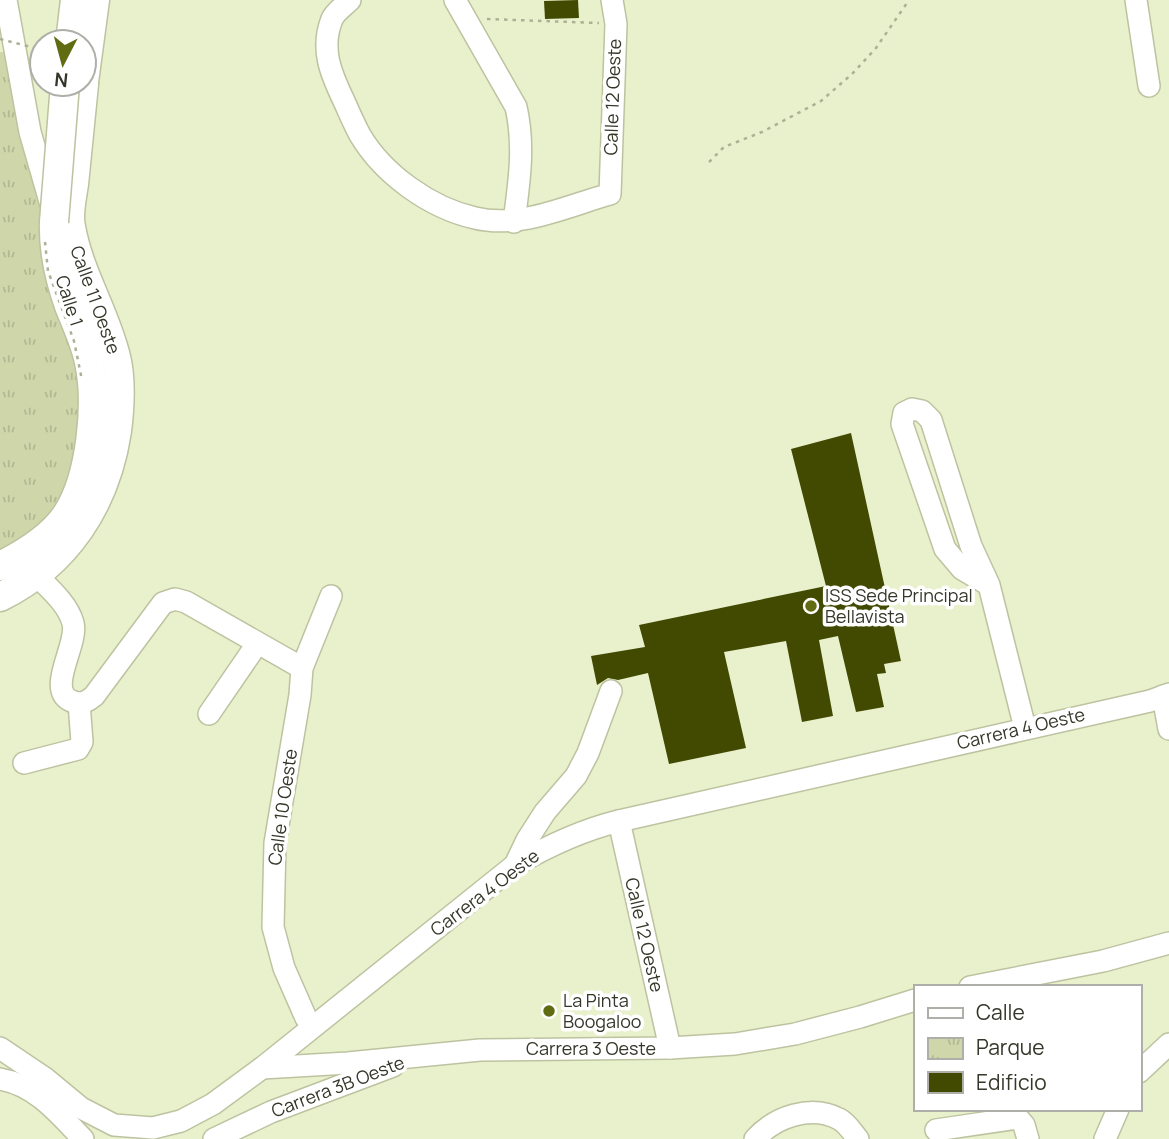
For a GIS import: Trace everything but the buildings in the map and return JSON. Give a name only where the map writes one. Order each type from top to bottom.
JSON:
[{"type":"main road","points":[[72,28],[75,0]]},
{"type":"main road","name":"Calle 11 Oeste","points":[[91,28],[95,0]]},
{"type":"main road","name":"Calle 1","points":[[64,98],[54,252],[62,285],[89,362],[93,413],[90,444],[68,513]]},
{"type":"main road","name":"Calle 11 Oeste","points":[[0,597],[36,575],[72,540],[103,491],[114,447],[119,415],[120,377],[117,359],[109,329],[84,273],[70,223],[82,98]]},
{"type":"main road","points":[[0,566],[22,555],[56,527],[68,513]]},
{"type":"main road","points":[[0,574],[36,575]]},
{"type":"street","points":[[6,0],[5,48],[69,267],[98,333],[108,378],[101,445],[88,485],[68,513]]},
{"type":"street","points":[[350,0],[332,18],[325,53],[334,82],[361,136],[378,160],[398,179],[434,202],[477,219],[514,222],[522,153],[521,127],[516,107],[459,9]]},
{"type":"street","name":"Calle 12 Oeste","points":[[514,222],[610,194],[616,24],[612,0]]},
{"type":"street","points":[[1136,0],[1149,86]]},
{"type":"street","points":[[30,132],[70,223]]},
{"type":"street","points":[[989,585],[962,569],[945,549],[902,424],[904,413],[912,409],[922,411],[931,420],[971,546],[989,585],[1025,728]]},
{"type":"street","points":[[36,575],[72,618],[74,634],[60,680],[61,690],[66,698],[79,703],[89,701],[94,696],[163,603],[175,599],[186,602],[302,668]]},
{"type":"street","name":"Calle 10 Oeste","points":[[306,1018],[284,968],[272,927],[275,843],[300,695],[302,668],[331,596]]},
{"type":"street","points":[[209,714],[257,644]]},
{"type":"street","points":[[515,865],[545,812],[576,776],[611,691]]},
{"type":"street","points":[[1166,695],[1169,729]]},
{"type":"street","name":"Carrera 4 Oeste","points":[[0,1048],[46,1079],[81,1108],[114,1125],[153,1128],[181,1121],[213,1104],[262,1068],[515,865],[545,848],[601,825],[1166,695]]},
{"type":"street","points":[[24,762],[78,749],[82,742],[79,703]]},
{"type":"street","name":"Calle 12 Oeste","points":[[619,821],[670,1048]]},
{"type":"street","points":[[980,985],[1103,961],[1169,943]]},
{"type":"street","name":"Carrera 3 Oeste","points":[[262,1068],[506,1049],[670,1048],[735,1044],[795,1034],[914,1000]]},
{"type":"street","points":[[1141,1070],[1169,1044]]},
{"type":"street","name":"Carrera 3B Oeste","points":[[214,1139],[271,1112],[424,1054]]},
{"type":"street","points":[[0,1079],[26,1087],[47,1102],[83,1139]]},
{"type":"street","points":[[1105,1139],[1117,1111]]},
{"type":"street","points":[[755,1139],[764,1129],[783,1119],[802,1113],[822,1113],[841,1120],[858,1139]]},
{"type":"street","points":[[936,1130],[1018,1118],[1024,1125],[1028,1139]]},
{"type":"path","points":[[709,162],[724,147],[762,132],[821,102],[876,48],[909,0]]},
{"type":"path","points":[[459,9],[616,24]]},
{"type":"path","points":[[5,48],[28,49]]},
{"type":"green space","points":[[0,52],[15,53],[82,338],[80,482],[0,566]]},
{"type":"place","name":"ISS Sede Principal Bellavista","points":[[811,606]]},
{"type":"place","name":"La Pinta Boogaloo","points":[[549,1011]]}]
